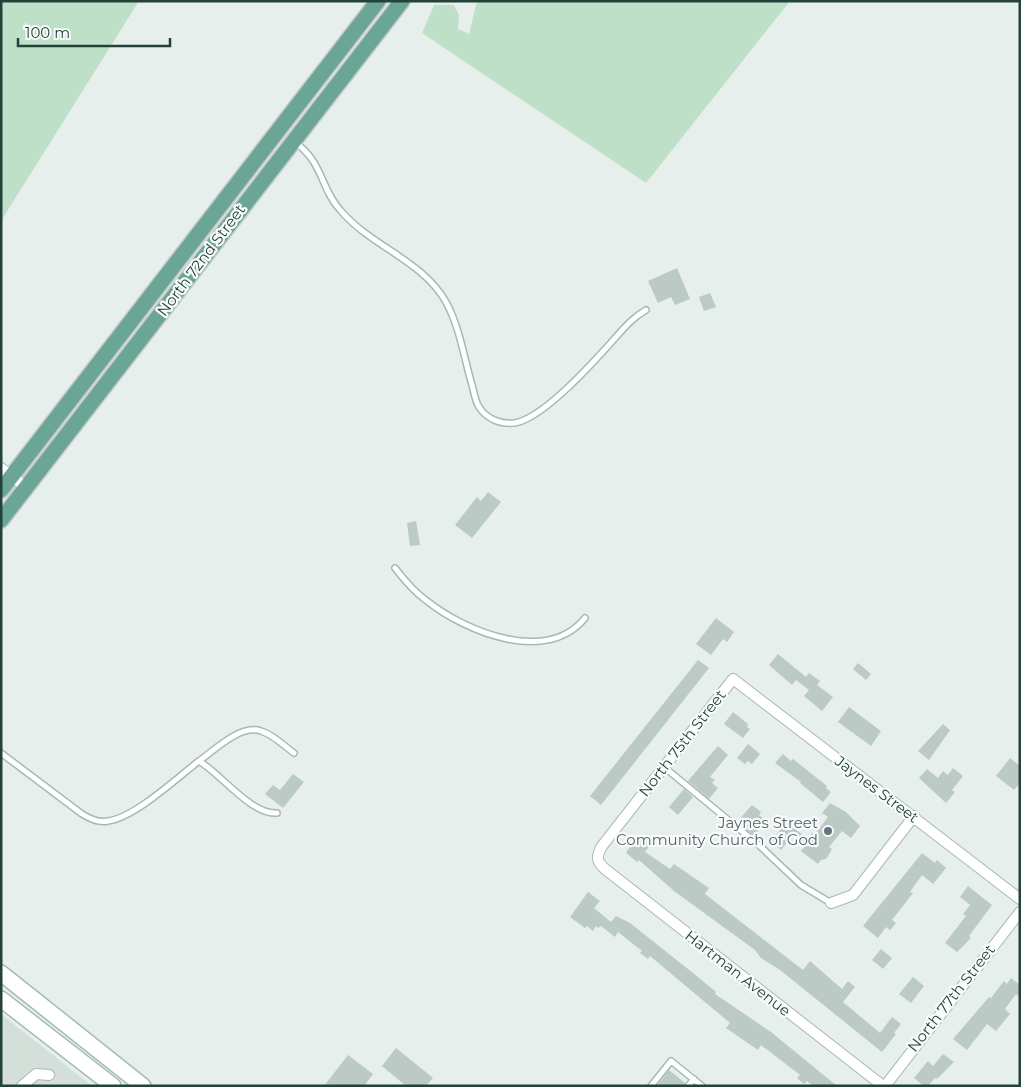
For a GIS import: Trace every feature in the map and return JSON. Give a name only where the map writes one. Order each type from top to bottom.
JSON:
[{"type":"main road","name":"North 72nd Street","points":[[1,490],[6,472],[378,1]]},
{"type":"main road","name":"North 72nd Street","points":[[1,520],[402,1]]},
{"type":"main road","points":[[1,973],[143,1086]]},
{"type":"main road","points":[[1,999],[112,1086]]},
{"type":"street","points":[[6,472],[26,488]]},
{"type":"street","name":"North 75th Street","points":[[597,857],[602,846],[733,678]]},
{"type":"street","name":"Jaynes Street","points":[[733,678],[1020,899]]},
{"type":"street","points":[[831,903],[853,895],[914,816]]},
{"type":"street","name":"Hartman Avenue","points":[[597,857],[598,862],[605,869],[884,1086]]},
{"type":"street","name":"North 77th Street","points":[[884,1086],[1020,912]]},
{"type":"street","points":[[22,1086],[36,1074],[49,1074]]},
{"type":"lane","points":[[294,141],[315,161],[329,194],[341,212],[423,274],[440,292],[454,320],[476,399],[483,412],[494,420],[513,423],[525,419],[539,410],[585,371],[632,319],[646,310]]},
{"type":"lane","points":[[395,568],[417,593],[439,610],[494,635],[528,643],[549,642],[570,632],[585,618]]},
{"type":"lane","points":[[1,753],[82,814],[90,819],[106,822],[128,815],[232,738],[254,729],[267,733],[294,753]]},
{"type":"lane","points":[[199,761],[212,770],[238,794],[261,809],[277,813]]},
{"type":"lane","points":[[664,768],[761,847],[801,884],[831,903]]},
{"type":"lane","points":[[651,1086],[671,1061],[702,1086]]},
{"type":"lane","points":[[688,1086],[694,1079]]},
{"type":"shaded area","points":[[1,1014],[92,1086],[1,1086]]},
{"type":"green space","points":[[1,1],[139,1],[1,221]]},
{"type":"green space","points":[[477,1],[790,1],[646,183],[422,33],[434,5],[454,5],[459,15],[458,29],[469,34]]},
{"type":"building","points":[[677,268],[690,299],[675,305],[671,297],[658,303],[648,281]]},
{"type":"building","points":[[710,293],[716,307],[704,311],[699,297]]},
{"type":"building","points":[[488,492],[501,502],[472,538],[455,525],[477,497],[481,501]]},
{"type":"building","points":[[416,521],[420,545],[410,546],[407,523]]},
{"type":"building","points":[[716,618],[734,632],[727,642],[723,639],[711,655],[696,644]]},
{"type":"building","points":[[778,654],[806,677],[809,673],[820,681],[817,685],[833,697],[822,711],[804,696],[809,690],[796,680],[792,685],[769,665]]},
{"type":"building","points":[[698,660],[709,668],[601,805],[590,796]]},
{"type":"building","points":[[858,663],[871,674],[866,680],[853,669]]},
{"type":"building","points":[[849,707],[881,731],[871,746],[838,722]]},
{"type":"building","points":[[733,712],[748,724],[747,727],[750,729],[743,738],[724,724]]},
{"type":"building","points":[[943,724],[950,730],[929,760],[918,751]]},
{"type":"building","points":[[748,744],[760,754],[752,764],[748,761],[745,764],[737,758]]},
{"type":"building","points":[[718,746],[728,755],[710,777],[715,780],[712,783],[718,788],[709,799],[688,781]]},
{"type":"building","points":[[783,754],[791,761],[793,759],[827,786],[826,788],[831,792],[823,802],[801,782],[775,763]]},
{"type":"building","points":[[1010,758],[1020,766],[1020,783],[1014,790],[996,776]]},
{"type":"building","points":[[953,768],[963,776],[952,790],[955,792],[946,803],[919,778],[927,769],[938,778],[943,771],[948,775]]},
{"type":"building","points":[[293,774],[304,782],[283,808],[265,794],[273,785],[280,790]]},
{"type":"building","points":[[684,789],[693,797],[678,815],[669,807]]},
{"type":"building","points":[[830,803],[846,812],[860,826],[851,838],[842,831],[829,847],[832,849],[826,859],[821,860],[818,864],[801,851],[806,845],[792,836],[781,850],[771,842],[786,822],[808,839],[813,832],[815,834],[828,817],[822,813]]},
{"type":"building","points":[[752,805],[761,812],[759,815],[766,821],[754,836],[737,822]]},
{"type":"building","points":[[640,836],[651,844],[645,852],[670,869],[674,864],[709,888],[705,894],[803,970],[810,961],[842,989],[848,981],[855,987],[843,1002],[880,1033],[892,1017],[901,1024],[882,1052],[780,970],[761,958],[755,950],[674,891],[639,860],[637,862],[626,853],[636,837],[638,839]]},
{"type":"building","points":[[922,853],[935,863],[937,860],[946,868],[933,884],[922,875],[910,892],[913,893],[892,920],[896,923],[890,930],[886,927],[878,938],[863,926]]},
{"type":"building","points":[[968,886],[992,905],[969,936],[971,938],[957,952],[945,943],[966,916],[963,914],[970,905],[960,897]]},
{"type":"building","points":[[588,892],[600,901],[594,908],[611,922],[616,916],[630,923],[716,992],[715,994],[771,1032],[837,1086],[813,1086],[807,1081],[804,1084],[797,1078],[800,1075],[761,1045],[758,1050],[726,1028],[730,1023],[650,956],[648,959],[640,953],[642,951],[618,932],[615,937],[601,926],[598,928],[596,926],[593,931],[587,926],[585,928],[570,917]]},
{"type":"building","points":[[881,949],[892,958],[883,969],[872,960]]},
{"type":"building","points":[[913,977],[924,986],[911,1003],[899,994]]},
{"type":"building","points":[[1011,978],[1020,985],[1020,997],[1016,994],[1005,1009],[1010,1014],[996,1031],[987,1024],[967,1050],[953,1039],[1004,981],[1007,984]]},
{"type":"building","points":[[396,1048],[433,1078],[426,1086],[406,1086],[382,1066]]},
{"type":"building","points":[[943,1054],[954,1062],[937,1079],[935,1078],[928,1086],[924,1086],[914,1078],[928,1061],[933,1066]]},
{"type":"building","points":[[348,1055],[373,1074],[364,1086],[324,1086]]},
{"type":"building","points":[[669,1070],[685,1083],[684,1086],[657,1086]]},
{"type":"place","name":"Jaynes Street Community Church of God","points":[[828,831]]}]
